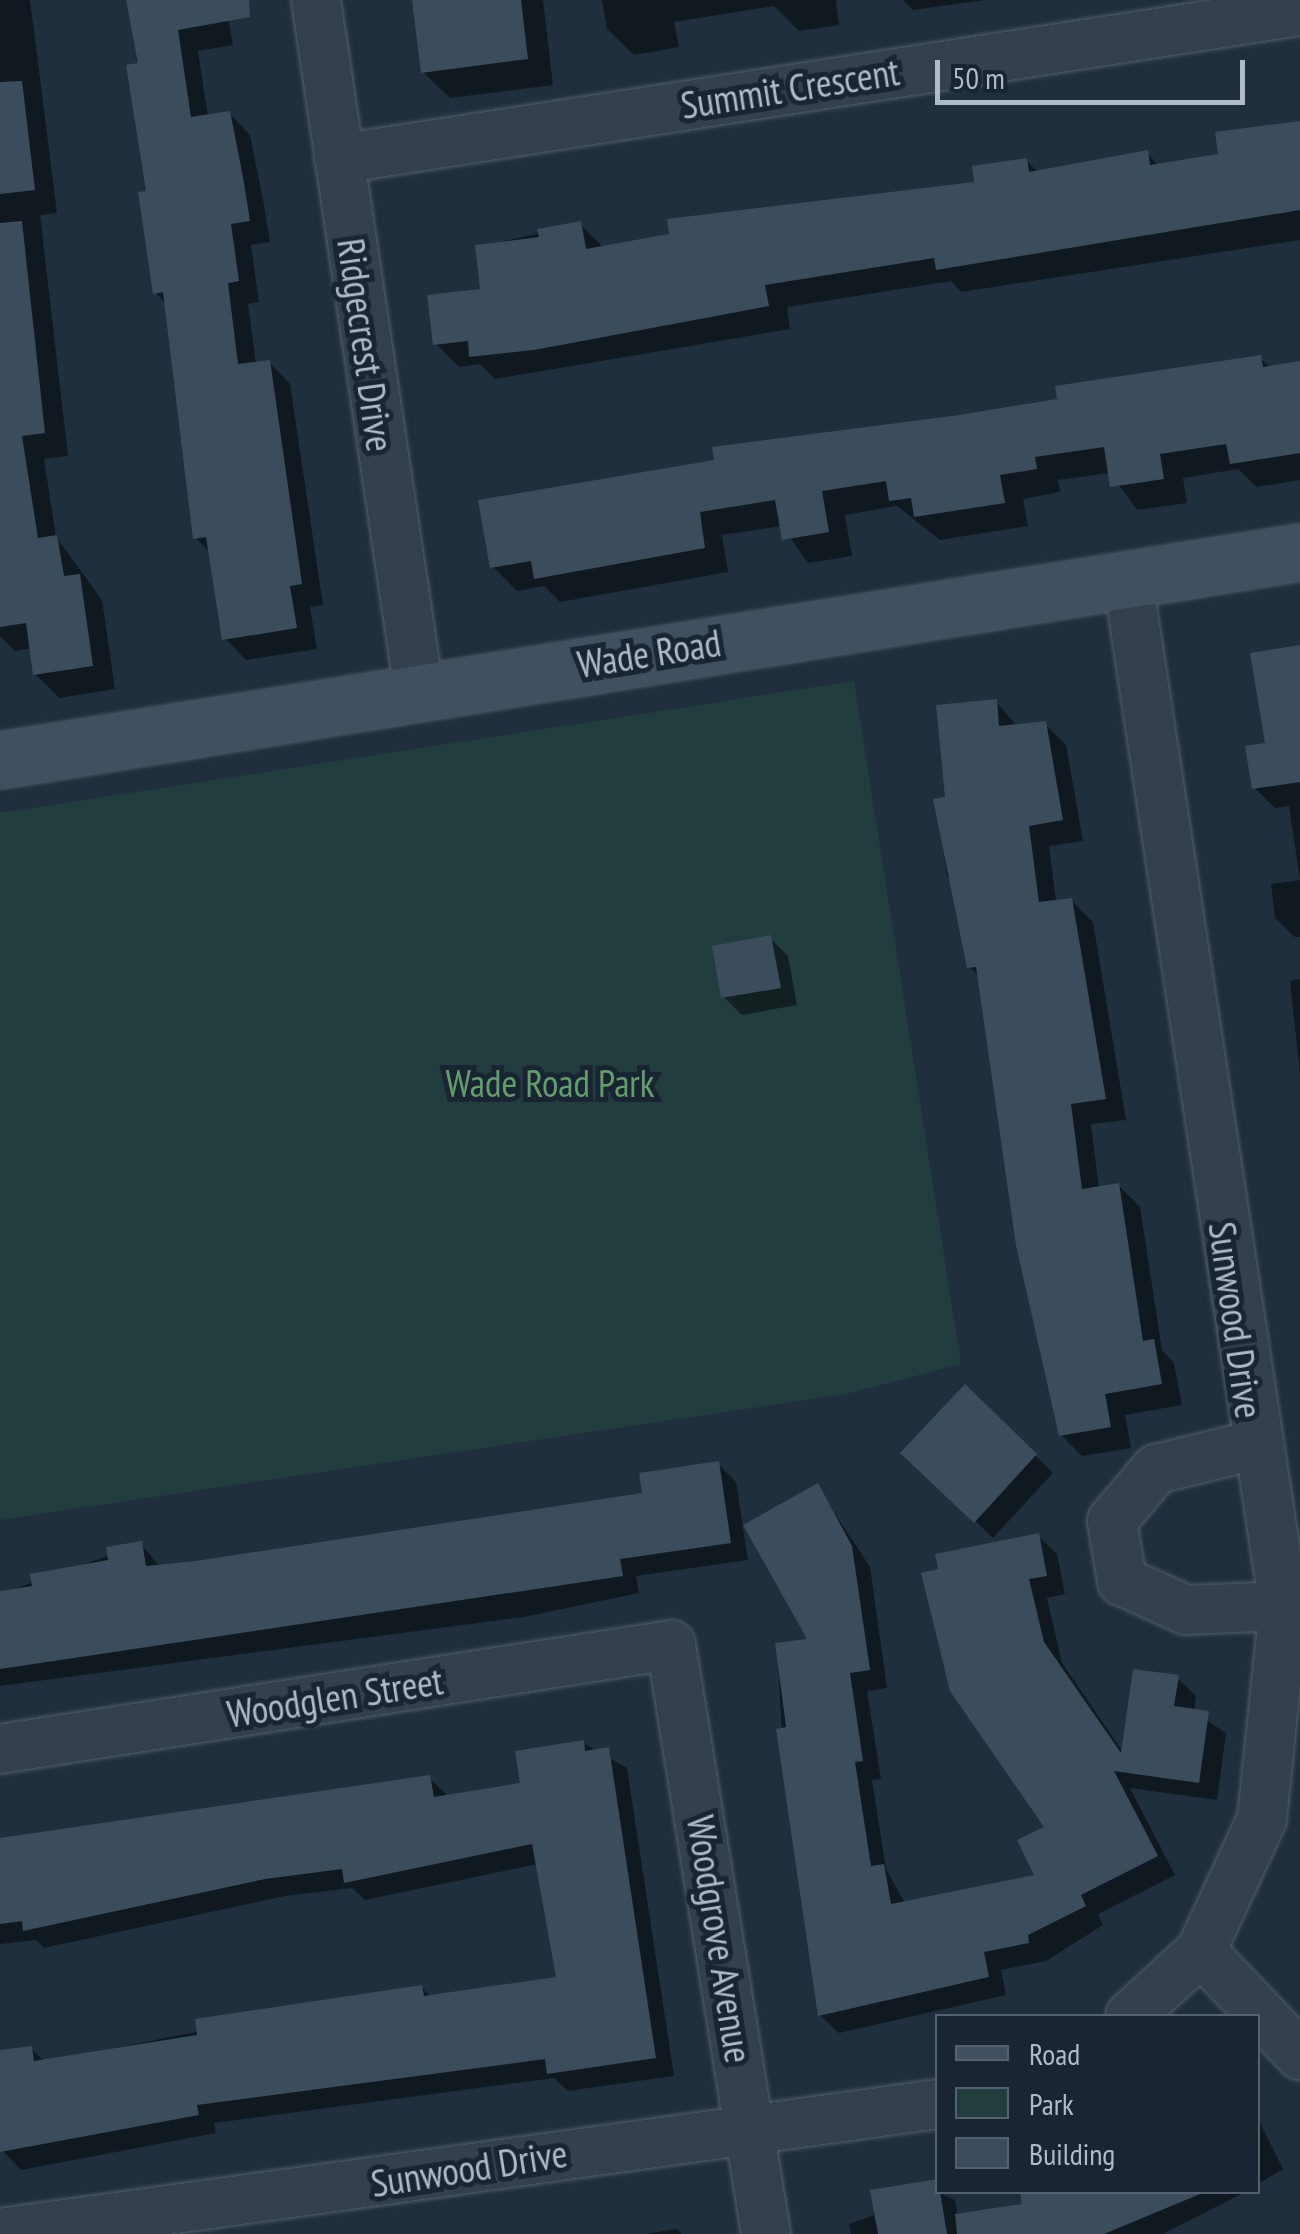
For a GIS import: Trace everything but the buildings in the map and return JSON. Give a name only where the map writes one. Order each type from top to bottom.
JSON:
[{"type":"street","name":"Ridgecrest Drive","points":[[316,0],[419,691]]},
{"type":"street","name":"Summit Crescent","points":[[338,158],[1142,16],[1300,10]]},
{"type":"street","name":"Wade Road","points":[[0,760],[1300,552]]},
{"type":"street","name":"Sunwood Drive","points":[[1128,581],[1254,1445],[1284,1606],[1262,1819],[1201,1951],[1132,2014]]},
{"type":"street","points":[[1254,1445],[1156,1469],[1112,1522],[1122,1581],[1186,1610],[1284,1606]]},
{"type":"street","name":"Woodglen Street","points":[[0,1750],[670,1645]]},
{"type":"street","name":"Woodgrove Avenue","points":[[670,1645],[766,2234]]},
{"type":"street","points":[[1201,1951],[1300,2055]]},
{"type":"street","name":"Sunwood Drive","points":[[0,2233],[310,2213],[751,2125],[935,2104]]},
{"type":"green space","name":"Wade Road Park","points":[[854,681],[961,1364],[846,1394],[0,1520],[0,813]]}]
